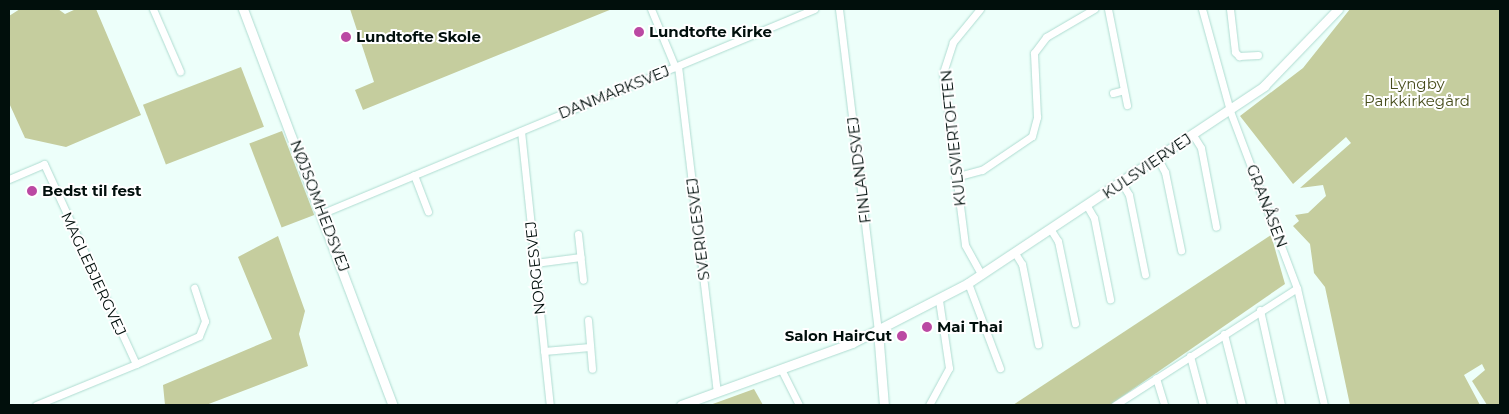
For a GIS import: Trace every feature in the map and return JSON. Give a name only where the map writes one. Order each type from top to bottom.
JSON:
[{"type":"street","points":[[153,9],[180,71]]},
{"type":"street","name":"NØJSOMHEDSVEJ","points":[[243,9],[323,213],[393,405]]},
{"type":"street","name":"SVERIGESVEJ","points":[[651,9],[676,67],[717,392]]},
{"type":"street","name":"DANMARKSVEJ","points":[[323,213],[814,9]]},
{"type":"street","name":"FINLANDSVEJ","points":[[839,9],[878,331]]},
{"type":"street","name":"KULSVIERTOFTEN","points":[[980,9],[953,42],[943,73],[965,245],[981,274]]},
{"type":"street","points":[[955,177],[982,170],[1032,136],[1037,117],[1034,53],[1046,37],[1094,9]]},
{"type":"street","points":[[1108,9],[1127,105]]},
{"type":"street","name":"GRANÅSEN","points":[[1202,9],[1230,111],[1297,288],[1324,405]]},
{"type":"street","points":[[1230,9],[1235,52],[1239,56],[1258,55]]},
{"type":"street","name":"KULSVIERVEJ","points":[[682,405],[878,331],[968,283],[1230,111],[1284,69],[1338,9]]},
{"type":"street","points":[[1113,93],[1124,90]]},
{"type":"street","name":"NORGESVEJ","points":[[521,131],[550,405]]},
{"type":"street","points":[[1193,135],[1201,148],[1216,227]]},
{"type":"street","points":[[1158,159],[1165,172],[1180,250]]},
{"type":"street","name":"MAGLEBJERGVEJ","points":[[9,179],[44,164],[136,364]]},
{"type":"street","points":[[414,175],[428,210]]},
{"type":"street","points":[[1122,183],[1129,195],[1145,274]]},
{"type":"street","points":[[1087,206],[1094,218],[1110,298]]},
{"type":"street","points":[[1051,230],[1058,242],[1075,324]]},
{"type":"street","points":[[578,234],[583,280]]},
{"type":"street","points":[[1015,253],[1022,264],[1038,344]]},
{"type":"street","points":[[535,263],[581,257]]},
{"type":"street","points":[[968,283],[1000,368]]},
{"type":"street","points":[[36,405],[199,336],[205,321],[194,288]]},
{"type":"street","points":[[1115,405],[1123,403],[1156,378],[1297,288]]},
{"type":"street","points":[[929,405],[949,368],[939,300]]},
{"type":"street","points":[[1260,310],[1281,405]]},
{"type":"street","points":[[588,320],[592,369]]},
{"type":"street","points":[[878,331],[884,405]]},
{"type":"street","points":[[1224,334],[1242,405]]},
{"type":"street","points":[[544,351],[590,347]]},
{"type":"street","points":[[1190,356],[1203,405]]},
{"type":"street","points":[[781,369],[799,405]]},
{"type":"street","points":[[1156,378],[1164,405]]},
{"type":"green space","points":[[20,9],[58,9],[65,14],[76,9],[96,9],[141,115],[66,147],[25,138],[9,103],[9,16]]},
{"type":"green space","points":[[350,9],[612,9],[363,110],[355,90],[374,82]]},
{"type":"green space","name":"Lyngby Parkkirkegård","points":[[1350,9],[1500,9],[1500,405],[1487,405],[1472,381],[1485,370],[1482,364],[1464,375],[1480,405],[1350,405],[1325,287],[1314,273],[1310,244],[1293,226],[1299,221],[1295,215],[1308,213],[1326,196],[1323,185],[1300,188],[1351,143],[1346,137],[1293,184],[1240,116],[1303,68]]},
{"type":"green space","points":[[241,67],[264,127],[166,164],[143,105]]},
{"type":"green space","points":[[282,131],[314,215],[282,228],[249,144]]},
{"type":"green space","points":[[1271,235],[1285,284],[1110,405],[1013,405]]},
{"type":"green space","points":[[278,236],[305,311],[299,334],[308,366],[206,405],[165,405],[163,385],[272,339],[238,257]]},
{"type":"green space","points":[[754,389],[763,405],[710,405]]},
{"type":"place","name":"Lundtofte Kirke","points":[[639,32]]},
{"type":"place","name":"Lundtofte Skole","points":[[346,37]]},
{"type":"place","name":"Bedst til fest","points":[[32,191]]},
{"type":"place","name":"Mai Thai","points":[[927,327]]},
{"type":"place","name":"Salon HairCut","points":[[902,336]]}]
